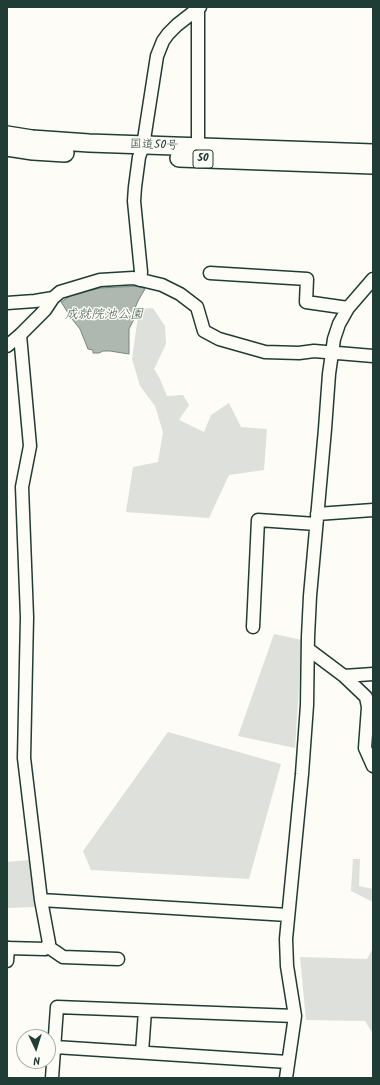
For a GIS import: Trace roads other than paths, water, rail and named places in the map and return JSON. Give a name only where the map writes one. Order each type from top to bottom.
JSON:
[{"type":"highway","name":"国道50号","points":[[7,135],[141,151],[373,165]]},
{"type":"highway","name":"国道50号","points":[[7,148],[64,153],[141,151],[198,147],[373,153]]},
{"type":"street","points":[[198,147],[199,8]]},
{"type":"street","points":[[140,280],[134,200],[157,56],[163,41],[176,25],[199,8]]},
{"type":"street","points":[[210,273],[307,279],[306,302],[348,308]]},
{"type":"street","points":[[7,346],[20,336],[60,292],[100,280],[133,278],[162,285],[180,294],[197,307],[204,331],[219,339],[265,352],[299,354],[314,351],[373,356]]},
{"type":"street","points":[[286,1078],[294,1016],[287,966],[286,939],[302,774],[307,706],[310,596],[331,352],[339,324],[348,308],[373,279]]},
{"type":"street","points":[[7,303],[53,298]]},
{"type":"street","points":[[7,961],[8,948],[44,949],[49,943],[41,900],[24,758],[27,617],[22,487],[30,446],[20,336]]},
{"type":"street","points":[[253,627],[258,520],[317,519],[373,510]]},
{"type":"street","points":[[308,649],[344,676],[366,697],[368,707],[365,748],[373,764]]},
{"type":"street","points":[[344,676],[373,674]]},
{"type":"street","points":[[41,900],[288,915]]},
{"type":"street","points":[[47,946],[63,957],[118,959]]},
{"type":"street","points":[[55,1029],[57,1007],[294,1016]]},
{"type":"street","points":[[142,1052],[145,1011]]},
{"type":"street","points":[[56,1046],[288,1062]]},
{"type":"water","name":"成就院池公園","points":[[139,286],[145,289],[134,310],[134,319],[129,329],[129,354],[110,351],[93,353],[93,350],[88,349],[80,329],[61,302],[70,296],[100,288]]}]
